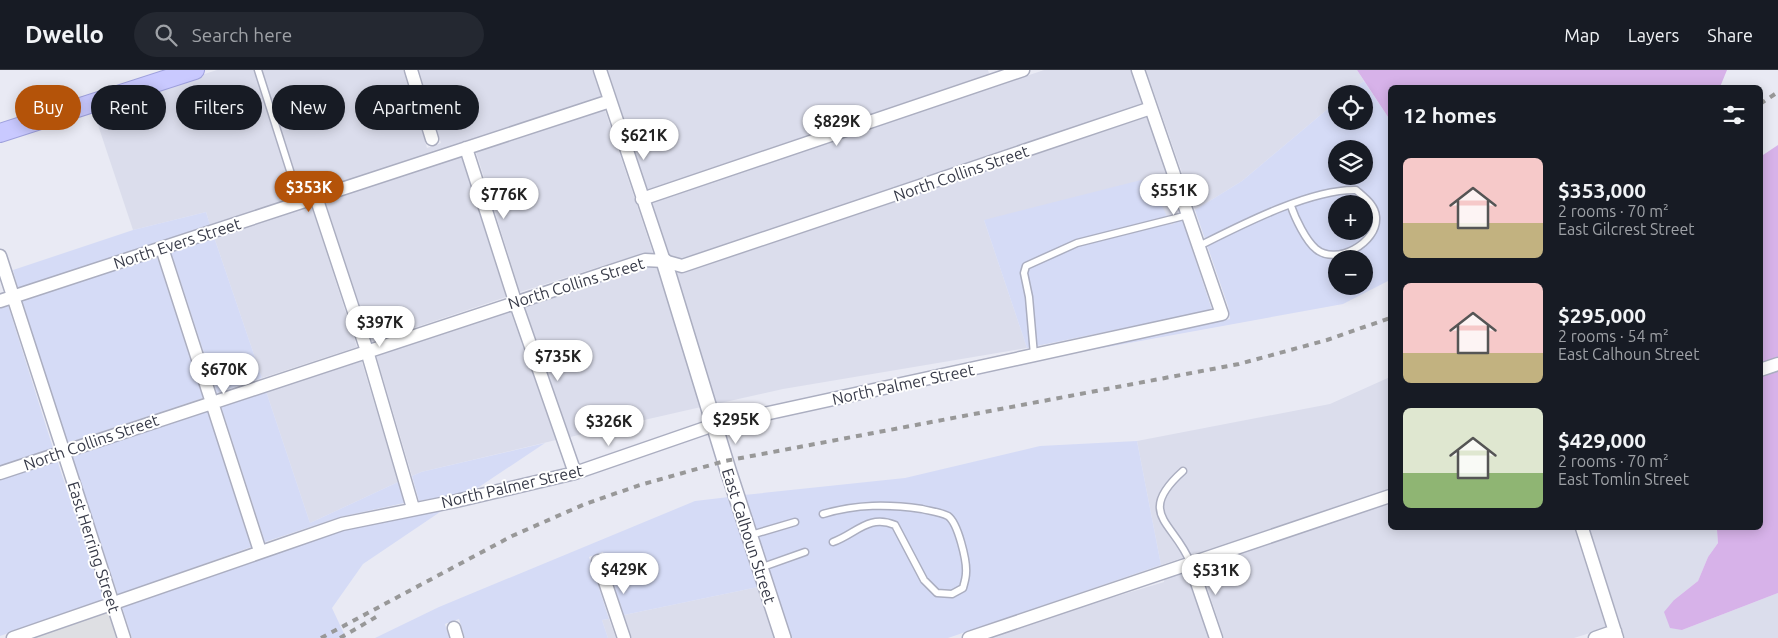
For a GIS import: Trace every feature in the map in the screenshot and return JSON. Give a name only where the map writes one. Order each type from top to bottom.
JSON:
[{"type":"main road","points":[[0,133],[196,70]]},
{"type":"street","points":[[411,70],[432,139]]},
{"type":"street","points":[[600,70],[664,261]]},
{"type":"street","points":[[642,199],[997,74],[1023,70]]},
{"type":"street","points":[[1138,70],[1199,246]]},
{"type":"street","name":"North Evers Street","points":[[0,301],[610,101]]},
{"type":"street","name":"North Collins Street","points":[[0,473],[515,301],[646,260],[664,261],[682,266],[1151,108]]},
{"type":"street","points":[[466,148],[515,301],[575,473]]},
{"type":"street","points":[[316,197],[367,351],[413,508]]},
{"type":"street","name":"North Palmer Street","points":[[13,638],[113,604],[260,550],[342,524],[413,508],[456,502],[575,473],[714,425],[1222,314],[1199,246]]},
{"type":"street","points":[[162,248],[260,550]]},
{"type":"street","name":"East Herring Street","points":[[0,256],[62,452],[124,638]]},
{"type":"street","name":"East Calhoun Street","points":[[664,261],[749,536],[783,638]]},
{"type":"street","points":[[1763,369],[1778,364]]},
{"type":"street","points":[[969,638],[1388,497]]},
{"type":"street","points":[[1583,530],[1616,635],[1595,638]]},
{"type":"street","points":[[598,561],[624,638]]},
{"type":"street","points":[[1190,562],[1216,638]]},
{"type":"lane","points":[[258,70],[300,202]]},
{"type":"lane","points":[[1199,246],[1242,224],[1291,206],[1340,190],[1356,190],[1372,203],[1376,218],[1370,236],[1349,252],[1330,256],[1316,249],[1295,218],[1291,206]]},
{"type":"lane","points":[[1034,355],[1029,297],[1024,273],[1026,266],[1077,242],[1188,215]]},
{"type":"lane","points":[[1183,471],[1163,491],[1160,504],[1167,527],[1186,551],[1190,562]]},
{"type":"lane","points":[[824,514],[846,507],[880,504],[934,511],[949,517],[957,529],[962,546],[966,573],[963,588],[952,594],[937,593],[924,580],[895,524],[884,520],[871,522],[833,542]]},
{"type":"lane","points":[[749,536],[795,522]]},
{"type":"lane","points":[[760,568],[805,552]]},
{"type":"shaded area","points":[[217,70],[403,70],[408,85],[355,85],[355,130],[421,130],[427,148],[441,143],[437,130],[479,130],[479,85],[424,85],[419,70],[592,70],[601,97],[210,225],[206,212],[133,230],[100,130],[166,130],[166,86]]},
{"type":"shaded area","points":[[608,70],[988,70],[989,74],[647,190]]},
{"type":"shaded area","points":[[1044,70],[1131,70],[1142,104],[682,259],[670,256],[651,203]]},
{"type":"shaded area","points":[[1146,70],[1357,70],[1364,81],[1359,85],[1328,85],[1328,109],[1242,181],[1195,210]]},
{"type":"shaded area","points":[[1357,70],[1727,70],[1721,85],[1388,85],[1388,117],[1373,94],[1373,85],[1367,85]]},
{"type":"shaded area","points":[[1364,81],[1367,85],[1359,85]]},
{"type":"shaded area","points":[[1373,94],[1388,117],[1388,281],[1373,289],[1373,250],[1328,250],[1328,295],[1361,295],[1343,304],[1085,351],[1230,319],[1228,306],[1195,210],[1242,181],[1328,109],[1328,130],[1373,130]]},
{"type":"shaded area","points":[[605,110],[653,253],[643,253],[520,292],[476,152]]},
{"type":"shaded area","points":[[1147,117],[1182,219],[1171,225],[984,220],[1027,348],[783,389],[716,404],[675,272],[684,273]]},
{"type":"shaded area","points":[[1778,145],[1778,357],[1763,362],[1763,155]]},
{"type":"shaded area","points":[[461,156],[506,297],[372,342],[325,201]]},
{"type":"shaded area","points":[[1149,178],[1171,225],[1182,219],[1212,310],[1027,348],[984,220]]},
{"type":"shaded area","points":[[311,205],[357,347],[262,378],[214,237]]},
{"type":"shaded area","points":[[206,212],[210,225],[18,288],[13,270],[133,230]]},
{"type":"shaded area","points":[[214,237],[262,378],[217,393],[171,252]]},
{"type":"shaded area","points":[[157,256],[203,398],[67,443],[22,300]]},
{"type":"shaded area","points":[[646,267],[658,267],[701,407],[570,437],[524,305]]},
{"type":"shaded area","points":[[8,305],[53,448],[0,466],[0,308]]},
{"type":"shaded area","points":[[510,310],[556,440],[421,472],[412,476],[376,355]]},
{"type":"shaded area","points":[[361,359],[398,482],[310,523],[266,391]]},
{"type":"shaded area","points":[[1778,371],[1778,593],[1682,630],[1670,628],[1664,612],[1674,600],[1698,581],[1708,557],[1718,543],[1717,530],[1763,530],[1763,376]]},
{"type":"shaded area","points":[[1388,378],[1388,490],[1161,565],[1137,441],[1330,404]]},
{"type":"shaded area","points":[[266,391],[310,523],[398,482],[404,503],[340,517],[265,542],[221,406]]},
{"type":"shaded area","points":[[207,410],[251,547],[118,595],[72,456]]},
{"type":"shaded area","points":[[1137,441],[1161,565],[948,638],[791,638],[744,495],[905,478],[1040,446]]},
{"type":"shaded area","points":[[545,443],[473,491],[419,501],[412,476],[421,472]]},
{"type":"shaded area","points":[[57,460],[104,600],[0,636],[0,480]]},
{"type":"shaded area","points":[[729,497],[758,587],[624,615],[603,552],[589,557],[609,619],[602,620],[608,638],[465,638],[459,619],[445,624],[449,638],[375,638],[439,607],[695,501]]},
{"type":"shaded area","points":[[1388,504],[1388,530],[1575,530],[1606,628],[1574,638],[1224,638],[1200,566]]},
{"type":"shaded area","points":[[443,510],[363,564],[332,608],[346,638],[132,638],[122,607],[344,530]]},
{"type":"shaded area","points":[[1590,530],[1717,530],[1718,543],[1708,557],[1698,581],[1674,600],[1682,630],[1778,593],[1778,638],[1625,638]]},
{"type":"shaded area","points":[[1185,571],[1209,638],[989,638],[1164,582],[1164,578]]},
{"type":"shaded area","points":[[758,587],[775,638],[632,638],[624,615]]},
{"type":"shaded area","points":[[113,604],[124,638],[13,638]]},
{"type":"shaded area","points":[[609,619],[616,638],[608,638],[602,620]]},
{"type":"railway","points":[[1763,102],[1778,92]]},
{"type":"railway","points":[[321,638],[512,536],[585,504],[640,485],[725,461],[1239,364],[1327,340],[1388,319]]},
{"type":"railway","points":[[340,638],[376,617]]}]
